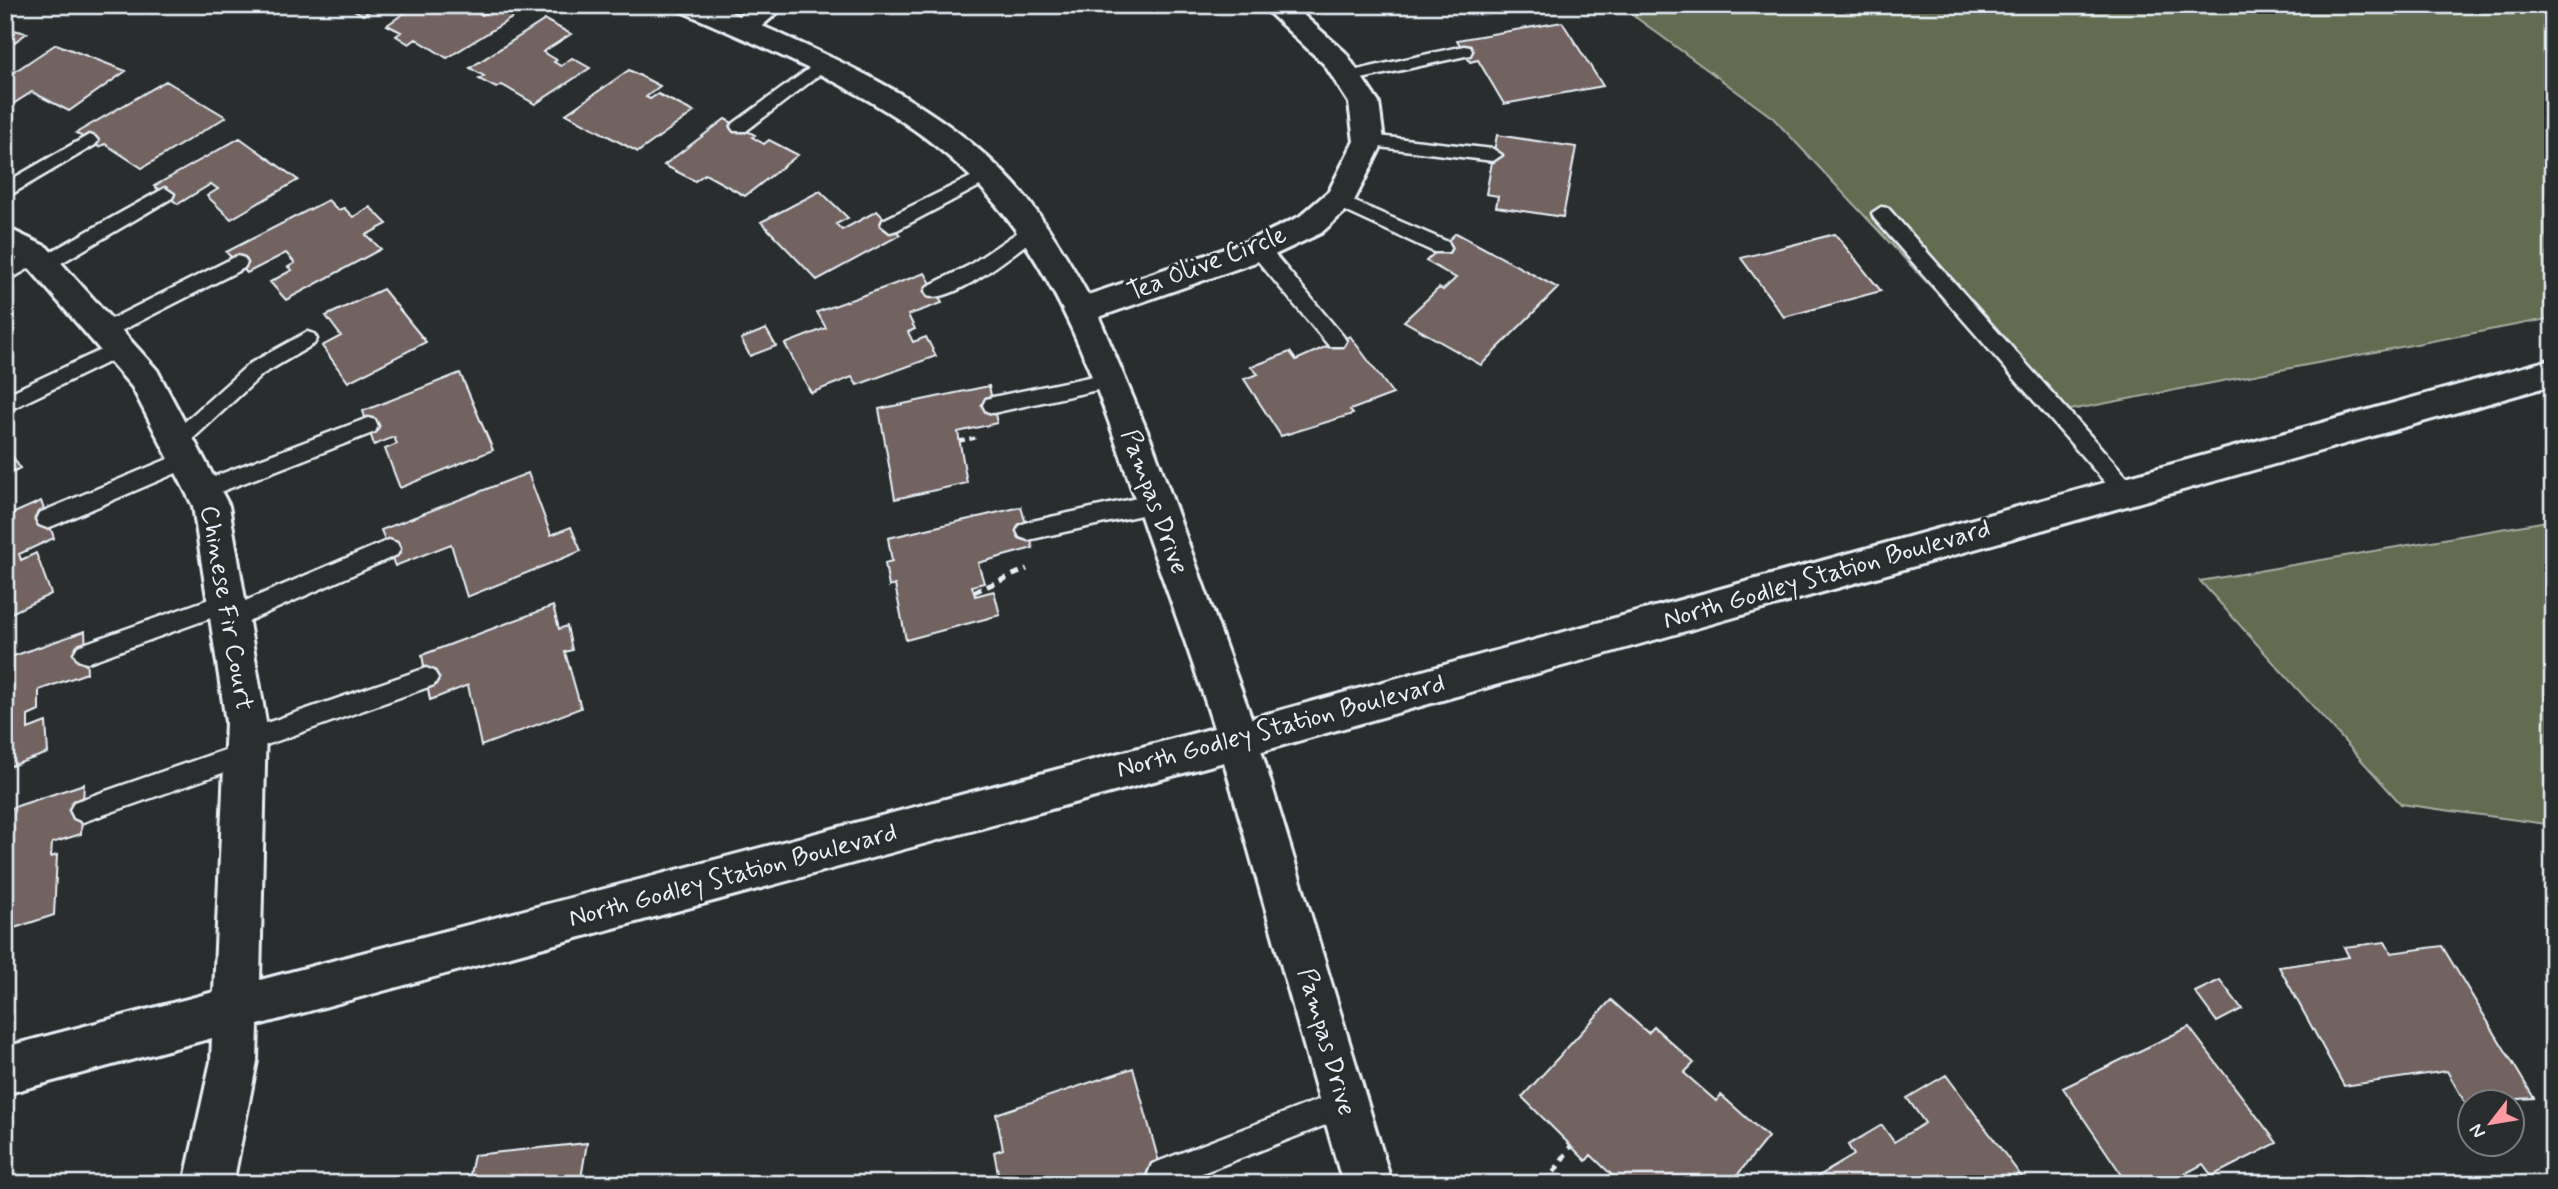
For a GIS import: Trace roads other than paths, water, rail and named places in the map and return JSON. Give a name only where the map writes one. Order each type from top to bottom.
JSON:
[{"type":"street","name":"Pampas Drive","points":[[691,5],[876,91],[917,118],[987,175],[1034,228],[1081,310],[1155,503],[1238,740],[1368,1184]]},
{"type":"street","points":[[741,27],[772,5]]},
{"type":"street","points":[[1287,8],[1335,58],[1348,77],[1364,103],[1369,141]]},
{"type":"street","name":"Tea Olive Circle","points":[[1081,310],[1259,249],[1310,225],[1337,200],[1369,141]]},
{"type":"street","name":"Chinese Fir Court","points":[[23,258],[111,340],[145,379],[211,506],[246,722],[234,1061],[208,1184]]},
{"type":"street","name":"North Godley Station Boulevard","points":[[5,1071],[1238,740],[2553,372]]},
{"type":"lane","points":[[1348,77],[1464,51]]},
{"type":"lane","points":[[740,127],[821,65]]},
{"type":"lane","points":[[5,192],[89,141]]},
{"type":"lane","points":[[1369,141],[1493,155]]},
{"type":"lane","points":[[890,225],[987,175]]},
{"type":"lane","points":[[23,258],[165,194]]},
{"type":"lane","points":[[1337,200],[1441,247]]},
{"type":"lane","points":[[1881,213],[2126,491]]},
{"type":"lane","points":[[935,291],[975,271],[1034,228]]},
{"type":"lane","points":[[1259,249],[1336,341]]},
{"type":"lane","points":[[5,404],[237,263]]},
{"type":"lane","points":[[189,463],[256,369],[307,339]]},
{"type":"lane","points":[[993,405],[1108,381]]},
{"type":"lane","points":[[47,519],[189,463],[368,426]]},
{"type":"lane","points":[[1028,531],[1155,503]]},
{"type":"lane","points":[[86,653],[228,611],[389,549]]},
{"type":"lane","points":[[83,810],[426,678]]},
{"type":"lane","points":[[1162,1174],[1345,1104]]}]
